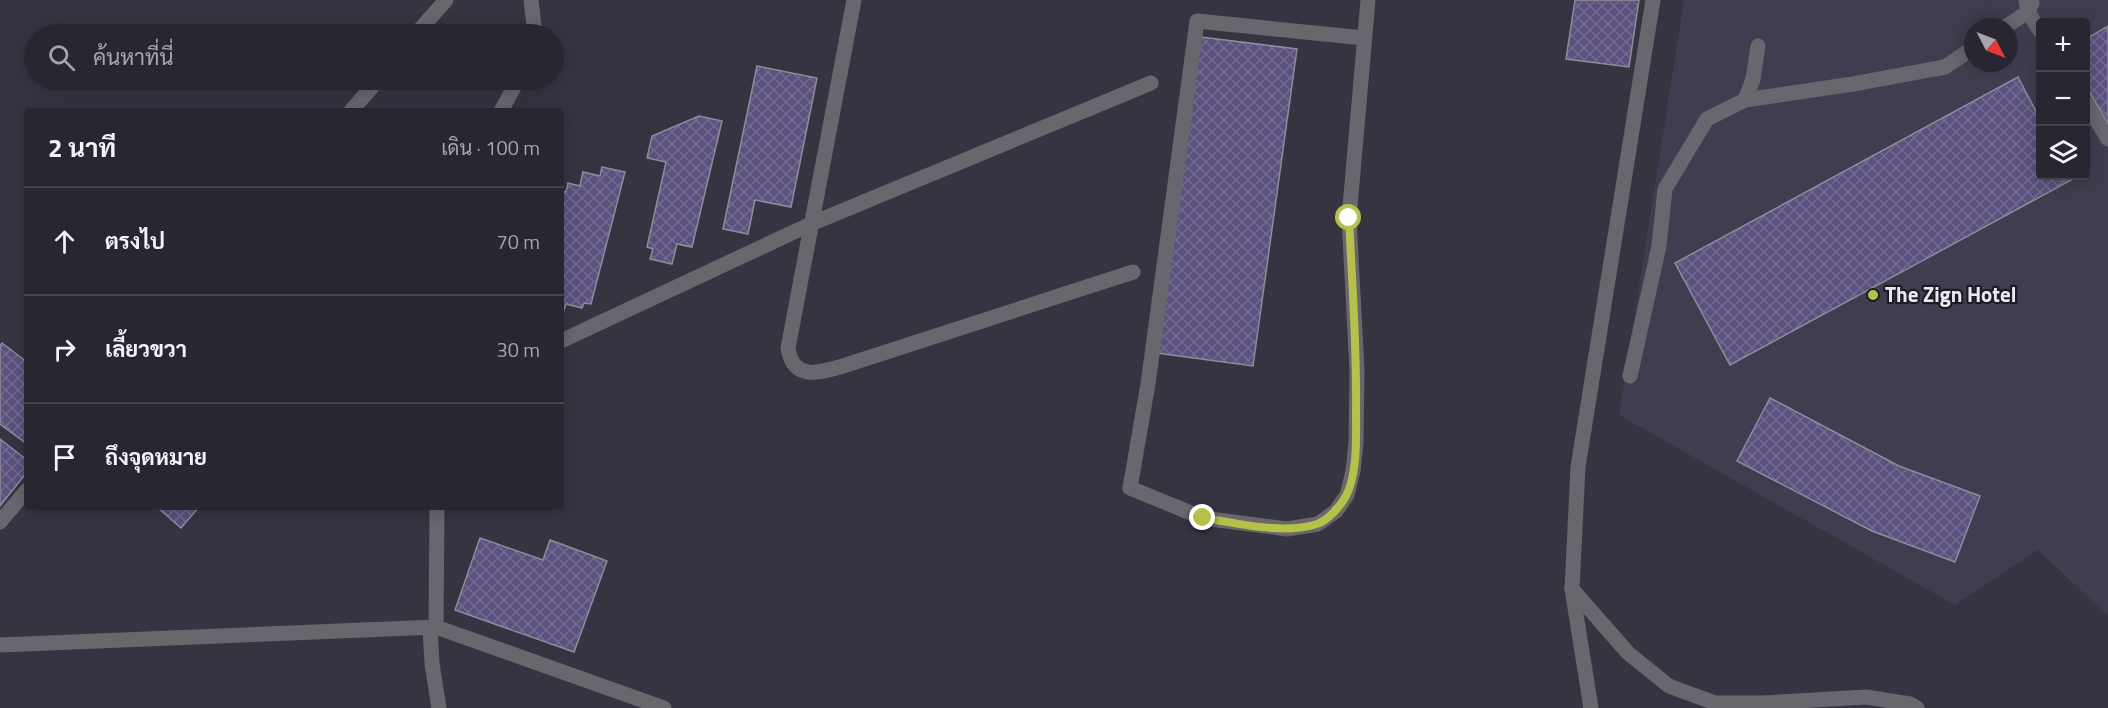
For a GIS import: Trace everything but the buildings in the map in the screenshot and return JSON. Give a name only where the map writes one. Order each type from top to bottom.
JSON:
[{"type":"street","points":[[425,24],[446,0]]},
{"type":"street","points":[[531,0],[534,24]]},
{"type":"street","points":[[854,0],[788,348],[790,360],[796,366],[802,371],[813,373],[834,369],[1133,272]]},
{"type":"street","points":[[1364,38],[1197,21],[1149,384],[1130,488],[1203,518],[1287,529],[1318,524],[1336,511],[1347,495],[1353,471],[1356,443],[1356,370],[1349,218],[1368,0]]},
{"type":"street","points":[[1591,708],[1572,589],[1578,467],[1653,0]]},
{"type":"street","points":[[2014,18],[2029,4],[2036,21]]},
{"type":"street","points":[[1745,100],[1753,79],[1758,46]]},
{"type":"street","points":[[1629,376],[1659,246],[1665,189],[1707,119],[1745,100],[1945,67],[1964,54]]},
{"type":"street","points":[[564,340],[813,223],[1151,83]]},
{"type":"street","points":[[354,108],[369,90]]},
{"type":"street","points":[[503,108],[513,90]]},
{"type":"street","points":[[2090,111],[2108,139]]},
{"type":"street","points":[[0,522],[24,494]]},
{"type":"street","points":[[437,510],[432,664],[439,708]]},
{"type":"street","points":[[1572,589],[1628,653],[1668,686],[1715,703],[1762,703],[1866,697],[1910,704],[1917,708]]},
{"type":"street","points":[[0,645],[433,628],[664,708]]},
{"type":"shaded area","name":"The Zign Hotel","points":[[1684,0],[2108,0],[2108,616],[2038,550],[1955,605],[1619,415]]},
{"type":"place","name":"The Zign Hotel","points":[[1873,295]]},
{"type":"route","points":[[1203,518],[1287,529],[1318,524],[1336,511],[1347,495],[1353,471],[1356,443],[1356,370],[1349,218]]}]
